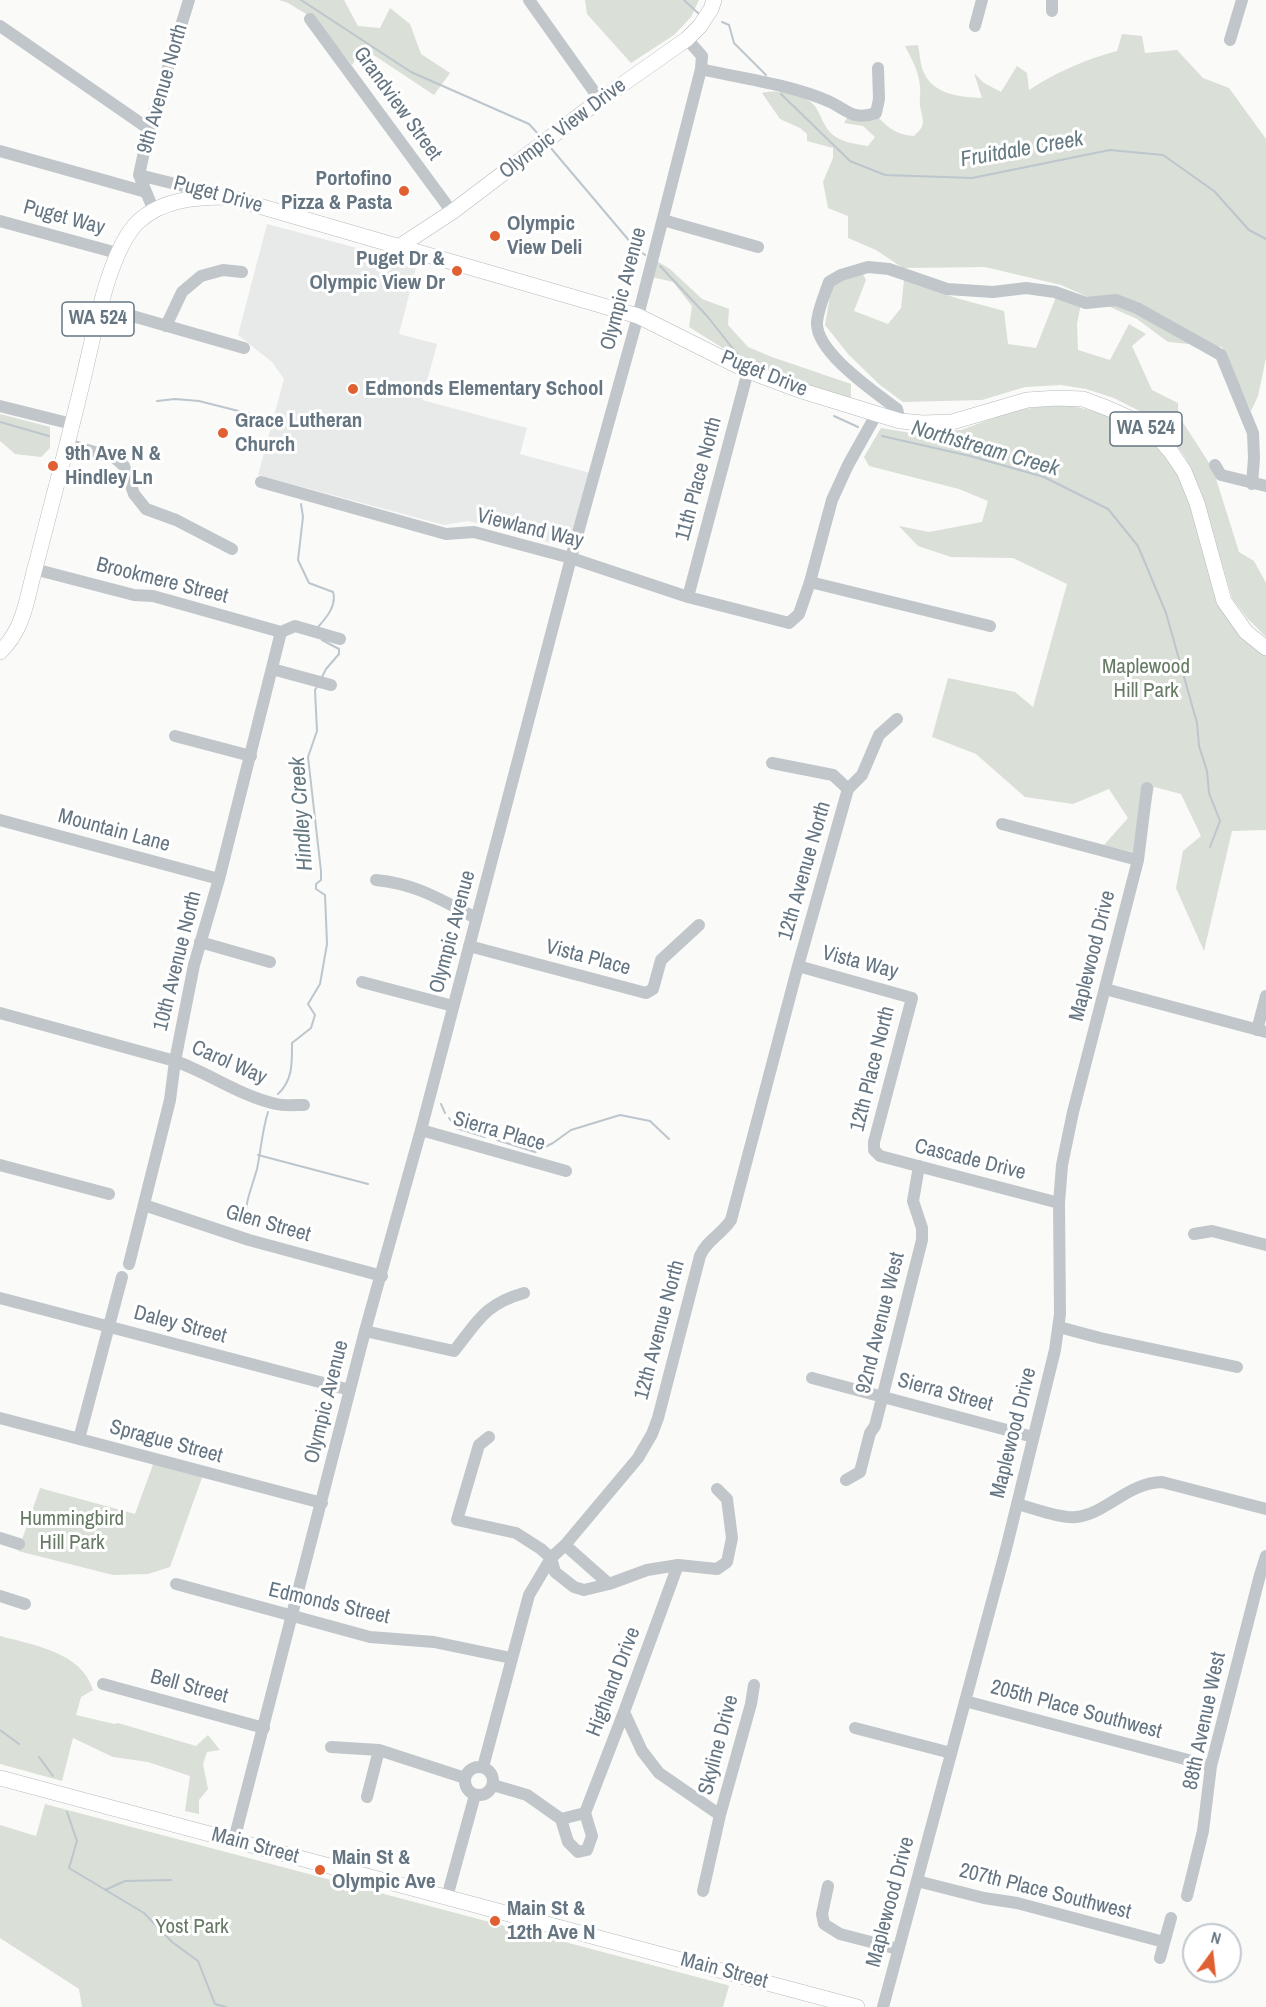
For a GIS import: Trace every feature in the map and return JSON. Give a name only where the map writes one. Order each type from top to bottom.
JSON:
[{"type":"main road","name":"Olympic View Drive","points":[[400,246],[452,213],[600,100],[687,39],[700,26],[714,0]]},
{"type":"main road","name":"WA 524","points":[[0,652],[15,634],[22,620],[101,307],[117,253],[129,233],[154,211],[169,204],[198,197],[228,197]]},
{"type":"main road","name":"Puget Drive","points":[[228,197],[638,316],[748,371],[900,421],[951,422],[1027,400],[1057,398],[1083,399],[1132,419],[1157,436],[1184,471],[1197,502],[1224,601],[1246,632],[1266,648]]},
{"type":"main road","points":[[435,224],[431,243],[437,257]]},
{"type":"main road","name":"Main Street","points":[[0,1778],[447,1897],[814,2001],[857,2007]]},
{"type":"street","name":"9th Avenue North","points":[[154,211],[139,175],[149,129],[189,0]]},
{"type":"street","points":[[529,0],[600,100]]},
{"type":"street","points":[[975,26],[982,0]]},
{"type":"street","points":[[1230,40],[1242,0]]},
{"type":"street","name":"Grandview Street","points":[[318,23],[452,213]]},
{"type":"street","points":[[0,26],[149,129]]},
{"type":"street","points":[[687,39],[702,56],[701,69],[789,88],[828,101],[851,114],[863,117],[876,113],[879,99],[878,68]]},
{"type":"street","name":"Olympic Avenue","points":[[234,1840],[365,1331],[382,1276],[571,558],[638,316],[701,69]]},
{"type":"street","name":"Puget Drive","points":[[0,151],[146,192]]},
{"type":"street","name":"Puget Drive","points":[[139,175],[228,197]]},
{"type":"street","points":[[663,220],[758,247]]},
{"type":"street","name":"Puget Way","points":[[0,221],[117,253]]},
{"type":"street","points":[[900,421],[897,409],[836,360],[822,340],[816,324],[818,314],[829,282],[841,275],[868,267],[889,269],[946,289],[993,292],[1026,288],[1055,292],[1086,303],[1116,300],[1137,308],[1221,356],[1253,433],[1252,484]]},
{"type":"street","points":[[166,326],[182,292],[201,276],[223,270],[242,272]]},
{"type":"street","points":[[101,307],[244,348]]},
{"type":"street","name":"11th Place North","points":[[688,597],[748,371]]},
{"type":"street","points":[[0,406],[72,424]]},
{"type":"street","points":[[876,415],[848,465],[832,500],[810,582],[990,626]]},
{"type":"street","points":[[67,444],[115,458],[124,466],[134,494],[146,509],[176,520],[232,549]]},
{"type":"street","points":[[1215,465],[1221,475],[1266,486]]},
{"type":"street","name":"Viewland Way","points":[[261,482],[446,534],[474,532],[571,558],[688,597],[789,622],[799,614],[810,582]]},
{"type":"street","name":"Brookmere Street","points":[[34,569],[134,595],[153,596],[281,632]]},
{"type":"street","points":[[281,632],[295,626],[340,639]]},
{"type":"street","name":"10th Avenue North","points":[[129,1264],[170,1100],[175,1061],[200,942],[219,879],[281,632]]},
{"type":"street","points":[[272,669],[331,685]]},
{"type":"street","name":"12th Avenue North","points":[[483,1767],[529,1595],[551,1558],[565,1545],[638,1458],[652,1434],[700,1256],[703,1249],[730,1220],[848,789],[862,775],[879,735],[897,719]]},
{"type":"street","points":[[175,736],[251,756]]},
{"type":"street","points":[[772,763],[833,775],[848,789]]},
{"type":"street","name":"Maplewood Drive","points":[[883,2007],[1017,1504],[1059,1327],[1061,1292],[1059,1203],[1066,1146],[1138,860],[1147,788]]},
{"type":"street","name":"Mountain Lane","points":[[0,820],[219,879]]},
{"type":"street","points":[[1002,824],[1138,860]]},
{"type":"street","points":[[376,880],[397,882],[418,888],[476,918]]},
{"type":"street","name":"Vista Place","points":[[469,946],[646,993],[652,989],[661,960],[699,924]]},
{"type":"street","points":[[200,942],[270,962]]},
{"type":"street","name":"Vista Way","points":[[798,966],[912,998]]},
{"type":"street","points":[[362,982],[453,1006]]},
{"type":"street","points":[[1105,988],[1262,1031],[1266,996]]},
{"type":"street","name":"12th Place North","points":[[874,1150],[874,1142],[912,998]]},
{"type":"street","name":"Carol Way","points":[[0,1013],[175,1061],[196,1068],[248,1095],[278,1105],[304,1105]]},
{"type":"street","name":"Sierra Place","points":[[421,1130],[566,1171]]},
{"type":"street","name":"Cascade Drive","points":[[874,1150],[880,1156],[1059,1203]]},
{"type":"street","points":[[0,1164],[109,1194]]},
{"type":"street","name":"92nd Avenue West","points":[[846,1480],[860,1472],[882,1397],[922,1240],[922,1228],[913,1201],[919,1167]]},
{"type":"street","name":"Glen Street","points":[[144,1205],[249,1240],[382,1276]]},
{"type":"street","points":[[1194,1234],[1212,1231],[1266,1245]]},
{"type":"street","points":[[79,1439],[122,1277]]},
{"type":"street","points":[[365,1331],[454,1351],[488,1310],[504,1299],[524,1293]]},
{"type":"street","name":"Daley Street","points":[[0,1298],[350,1390]]},
{"type":"street","points":[[1059,1327],[1237,1367]]},
{"type":"street","name":"Sierra Street","points":[[812,1378],[1034,1437]]},
{"type":"street","name":"Sprague Street","points":[[0,1418],[322,1503]]},
{"type":"street","points":[[489,1437],[479,1445],[457,1520],[516,1533],[551,1558],[555,1572],[574,1587],[584,1590],[609,1584],[647,1570],[678,1565],[717,1569],[727,1562],[732,1538],[727,1498],[717,1489]]},
{"type":"street","points":[[1017,1504],[1075,1517],[1089,1514],[1148,1482],[1162,1482],[1266,1509]]},
{"type":"street","points":[[0,1538],[19,1544]]},
{"type":"street","points":[[565,1545],[609,1584]]},
{"type":"street","name":"88th Avenue West","points":[[1188,1896],[1203,1831],[1211,1766],[1266,1556]]},
{"type":"street","name":"Highland Drive","points":[[585,1812],[678,1565]]},
{"type":"street","name":"Edmonds Street","points":[[176,1584],[370,1637],[434,1642],[511,1658]]},
{"type":"street","points":[[0,1596],[25,1604]]},
{"type":"street","name":"Bell Street","points":[[103,1684],[264,1728]]},
{"type":"street","name":"Skyline Drive","points":[[703,1891],[754,1685]]},
{"type":"street","name":"205th Place Southwest","points":[[965,1701],[1211,1766]]},
{"type":"street","name":"Skyline Drive","points":[[624,1712],[642,1751],[659,1773],[720,1815]]},
{"type":"street","points":[[855,1728],[951,1753]]},
{"type":"street","points":[[330,1747],[379,1750],[465,1778]]},
{"type":"street","points":[[368,1797],[379,1750]]},
{"type":"street","points":[[478,1766],[483,1767],[491,1772],[493,1785],[487,1793],[475,1794],[466,1787],[465,1778],[470,1770],[478,1766]]},
{"type":"street","points":[[493,1785],[527,1795],[561,1819],[568,1842],[579,1852],[587,1850],[592,1836],[585,1812],[561,1819]]},
{"type":"street","points":[[447,1897],[475,1794]]},
{"type":"street","name":"207th Place Southwest","points":[[917,1881],[984,1898],[1017,1903],[1164,1942]]},
{"type":"street","points":[[828,1886],[822,1914],[824,1924],[840,1934],[898,1949]]},
{"type":"street","points":[[1160,1958],[1171,1918]]},
{"type":"shaded area","name":"Edmonds Elementary School","points":[[267,224],[417,264],[399,334],[437,344],[422,400],[527,428],[520,454],[590,473],[570,548],[468,521],[444,525],[258,475],[284,379],[272,362],[238,335]]},
{"type":"green space","points":[[279,0],[344,0],[358,26],[380,28],[390,8],[410,24],[421,54],[450,73],[434,95],[363,48],[352,65],[316,20]]},
{"type":"green space","points":[[585,0],[699,0],[691,17],[674,35],[631,63],[587,14]]},
{"type":"green space","points":[[1122,34],[1142,36],[1145,53],[1177,50],[1203,78],[1229,88],[1266,139],[1266,358],[1258,396],[1251,411],[1222,347],[1168,342],[1137,319],[1061,285],[985,267],[903,268],[876,250],[848,238],[848,216],[828,208],[823,182],[833,158],[833,148],[807,141],[807,134],[800,128],[780,119],[762,93],[774,91],[788,93],[807,100],[814,106],[833,135],[847,142],[868,146],[875,137],[863,126],[844,123],[847,118],[878,117],[894,131],[914,136],[921,128],[923,119],[918,76],[905,46],[918,45],[923,70],[934,86],[965,97],[982,98],[974,73],[984,83],[1001,92],[1017,66],[1027,73],[1029,90],[1071,67],[1117,51]]},
{"type":"green space","points":[[655,260],[670,269],[702,299],[729,309],[728,325],[748,347],[851,384],[851,398],[797,384],[742,360],[689,327],[692,306],[673,282],[648,276]]},
{"type":"green space","points":[[863,274],[866,280],[854,311],[888,324],[901,308],[904,280],[1004,311],[1008,344],[1036,348],[1056,297],[1081,303],[1077,324],[1078,350],[1110,360],[1129,324],[1146,334],[1132,346],[1152,390],[1178,403],[1178,415],[1213,469],[1239,552],[1254,561],[1266,583],[1266,637],[1232,598],[1200,490],[1186,459],[1169,434],[1147,415],[1114,398],[1086,389],[1061,385],[1025,387],[982,400],[903,402],[880,385],[849,355],[825,325],[832,284]]},
{"type":"green space","name":"Maplewood Hill Park","points":[[1062,403],[1112,416],[1152,441],[1176,470],[1193,508],[1215,586],[1266,655],[1266,830],[1232,831],[1204,951],[1176,888],[1183,851],[1201,836],[1181,794],[1154,787],[1141,854],[1104,845],[1128,818],[1109,789],[1073,804],[1025,797],[976,754],[932,737],[948,678],[1015,692],[1033,707],[1067,584],[1013,558],[951,557],[918,546],[899,526],[929,532],[982,522],[988,501],[959,489],[869,466],[864,457],[881,428],[911,433],[961,430],[1013,411]]},
{"type":"green space","points":[[0,414],[50,427],[50,448],[41,457],[15,454],[0,441]]},
{"type":"green space","name":"Hummingbird Hill Park","points":[[155,1459],[204,1472],[170,1567],[148,1574],[113,1575],[18,1551],[40,1488],[135,1514]]},
{"type":"green space","points":[[0,1636],[55,1652],[78,1667],[87,1677],[93,1690],[81,1697],[76,1715],[118,1723],[196,1746],[208,1735],[220,1750],[207,1752],[203,1764],[208,1789],[199,1800],[199,1814],[185,1811],[190,1776],[148,1762],[113,1757],[73,1738],[62,1781],[0,1764]]},
{"type":"green space","name":"Yost Park","points":[[45,1804],[729,1986],[723,2007],[82,2007],[79,1989],[0,1938],[0,1825],[36,1836]]},
{"type":"waterway","name":"Northstream Creek","points":[[301,0],[411,72],[529,124],[540,136]]},
{"type":"waterway","name":"Fruitdale Creek","points":[[684,0],[698,13]]},
{"type":"waterway","name":"Fruitdale Creek","points":[[722,22],[729,25],[734,43],[766,75]]},
{"type":"waterway","name":"Fruitdale Creek","points":[[781,94],[850,161],[885,175],[972,178],[1110,150],[1163,155],[1214,191],[1249,230],[1266,239]]},
{"type":"waterway","name":"Northstream Creek","points":[[550,147],[632,244],[645,255]]},
{"type":"waterway","name":"Northstream Creek","points":[[660,266],[707,316],[738,355]]},
{"type":"waterway","points":[[157,401],[175,399],[199,401],[270,419]]},
{"type":"waterway","name":"Northstream Creek","points":[[834,416],[858,427]]},
{"type":"waterway","name":"Hindley Creek","points":[[0,422],[49,436]]},
{"type":"waterway","name":"Northstream Creek","points":[[882,436],[970,456],[1044,477],[1108,509],[1138,546],[1166,613],[1197,723],[1199,746],[1207,771],[1209,793],[1220,821],[1210,847]]},
{"type":"waterway","points":[[301,504],[303,517],[298,560],[309,583],[333,592],[334,597],[330,611],[318,627]]},
{"type":"waterway","name":"Hindley Creek","points":[[321,679],[339,654],[339,649],[322,640]]},
{"type":"waterway","name":"Hindley Creek","points":[[278,1094],[289,1077],[292,1064],[292,1043],[311,1028],[315,1015],[308,1004],[320,984],[327,944],[325,895],[316,889],[316,884],[321,880],[321,871],[308,757],[317,731],[315,690],[317,687]]},
{"type":"waterway","name":"Hindley Creek","points":[[441,1104],[445,1113]]},
{"type":"waterway","name":"Hindley Creek","points":[[245,1221],[247,1201],[257,1169],[268,1112]]},
{"type":"waterway","name":"Hindley Creek","points":[[497,1140],[535,1152],[571,1130],[620,1115],[650,1121],[669,1139]]},
{"type":"waterway","name":"Hindley Creek","points":[[449,1118],[456,1128],[485,1137]]},
{"type":"waterway","points":[[258,1155],[368,1184]]},
{"type":"waterway","points":[[0,1730],[19,1744]]},
{"type":"waterway","points":[[39,1757],[53,1776]]},
{"type":"waterway","points":[[67,1812],[77,1841],[69,1868],[144,1913],[172,1942],[198,1961],[215,2004],[226,2007]]},
{"type":"waterway","points":[[105,1890],[125,1881],[171,1880]]},
{"type":"place","name":"Portofino Pizza & Pasta","points":[[404,191]]},
{"type":"place","name":"Olympic View Deli","points":[[495,236]]},
{"type":"place","name":"Puget Dr & Olympic View Dr","points":[[457,271]]},
{"type":"place","name":"Edmonds Elementary School","points":[[353,389]]},
{"type":"place","name":"Grace Lutheran Church","points":[[223,433]]},
{"type":"place","name":"9th Ave N & Hindley Ln","points":[[53,466]]},
{"type":"place","name":"Main St & Olympic Ave","points":[[320,1870]]},
{"type":"place","name":"Main St & 12th Ave N","points":[[495,1921]]}]
